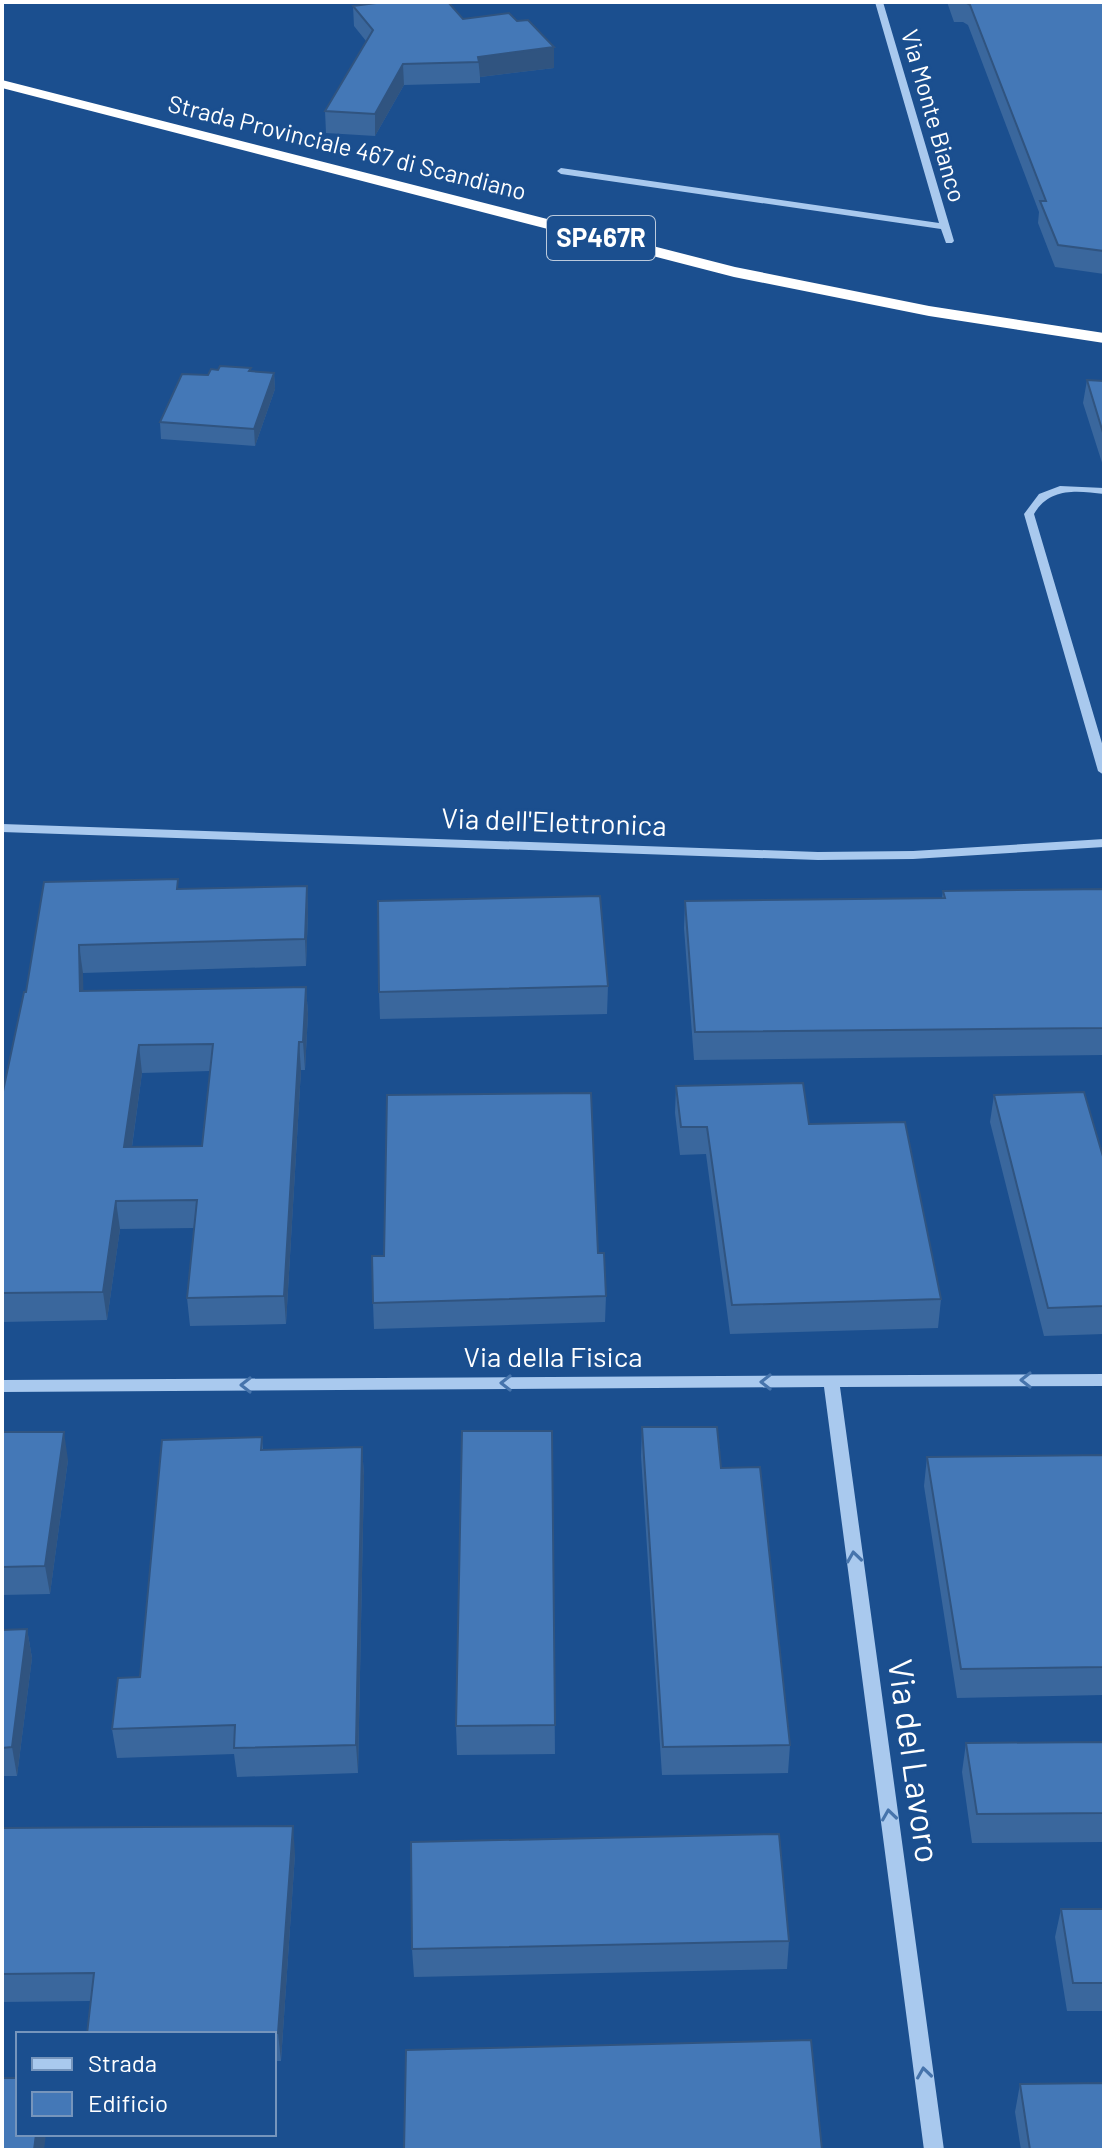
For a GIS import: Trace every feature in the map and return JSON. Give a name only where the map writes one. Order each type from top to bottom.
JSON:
[{"type":"highway","name":"Strada Provinciale 467 di Scandiano","points":[[2,84],[734,272],[929,311],[1104,338]]},
{"type":"street","name":"Via Monte Bianco","points":[[879,2],[949,241]]},
{"type":"street","points":[[561,171],[945,227]]},
{"type":"street","points":[[1104,491],[1070,487],[1044,493],[1035,501],[1029,514],[1104,771]]},
{"type":"street","name":"Via dell'Elettronica","points":[[2,828],[818,856],[913,855],[1104,843]]},
{"type":"street","name":"Via della Fisica","points":[[2,1386],[1104,1380]]},
{"type":"street","name":"Via del Lavoro","points":[[831,1381],[934,2150]]},
{"type":"building","points":[[384,2],[448,2],[463,19],[509,13],[517,21],[528,20],[554,47],[478,57],[479,62],[403,64],[375,114],[325,111],[373,30],[353,6]]},
{"type":"building","points":[[965,2],[1104,2],[1104,251],[1058,245],[1040,201],[1046,201],[970,5]]},
{"type":"building","points":[[220,366],[274,373],[254,429],[160,422],[182,374],[208,375],[211,369],[218,370]]},
{"type":"building","points":[[1087,380],[1104,381],[1104,436]]},
{"type":"building","points":[[178,879],[177,889],[307,886],[305,939],[79,945],[80,991],[306,987],[303,1042],[299,1042],[284,1296],[187,1298],[197,1200],[116,1201],[103,1292],[2,1293],[2,1096],[26,992],[44,882]],"holes":[[[213,1044],[202,1146],[124,1147],[139,1045]]]},
{"type":"building","points":[[1104,889],[1104,1028],[695,1032],[685,901],[945,898],[943,891]]},
{"type":"building","points":[[600,896],[608,986],[379,992],[378,901]]},
{"type":"building","points":[[803,1083],[809,1124],[905,1122],[941,1299],[732,1305],[707,1127],[681,1127],[676,1086]]},
{"type":"building","points":[[1084,1092],[1104,1160],[1104,1306],[1048,1308],[994,1095]]},
{"type":"building","points":[[591,1093],[598,1253],[604,1253],[606,1296],[373,1303],[372,1256],[384,1256],[387,1095]]},
{"type":"building","points":[[642,1427],[717,1427],[721,1468],[760,1467],[790,1745],[663,1747]]},
{"type":"building","points":[[462,1431],[552,1431],[555,1725],[456,1726]]},
{"type":"building","points":[[2,1432],[64,1432],[45,1566],[2,1567]]},
{"type":"building","points":[[262,1437],[261,1450],[362,1447],[356,1745],[234,1748],[235,1725],[112,1729],[118,1678],[140,1677],[162,1440]]},
{"type":"building","points":[[1104,1455],[1104,1667],[961,1669],[927,1457]]},
{"type":"building","points":[[27,1629],[12,1747],[2,1748],[2,1630]]},
{"type":"building","points":[[1104,1742],[1104,1813],[977,1814],[966,1743]]},
{"type":"building","points":[[293,1826],[278,2033],[87,2032],[94,1973],[2,1974],[2,1828]]},
{"type":"building","points":[[779,1834],[789,1941],[412,1949],[411,1842]]},
{"type":"building","points":[[1061,1909],[1104,1909],[1104,1983],[1073,1983]]},
{"type":"building","points":[[811,2040],[822,2150],[404,2150],[406,2050]]},
{"type":"building","points":[[2,2078],[16,2078],[16,2136],[36,2136],[34,2150],[2,2150]]},
{"type":"building","points":[[1104,2083],[1104,2150],[1030,2150],[1020,2084]]}]
